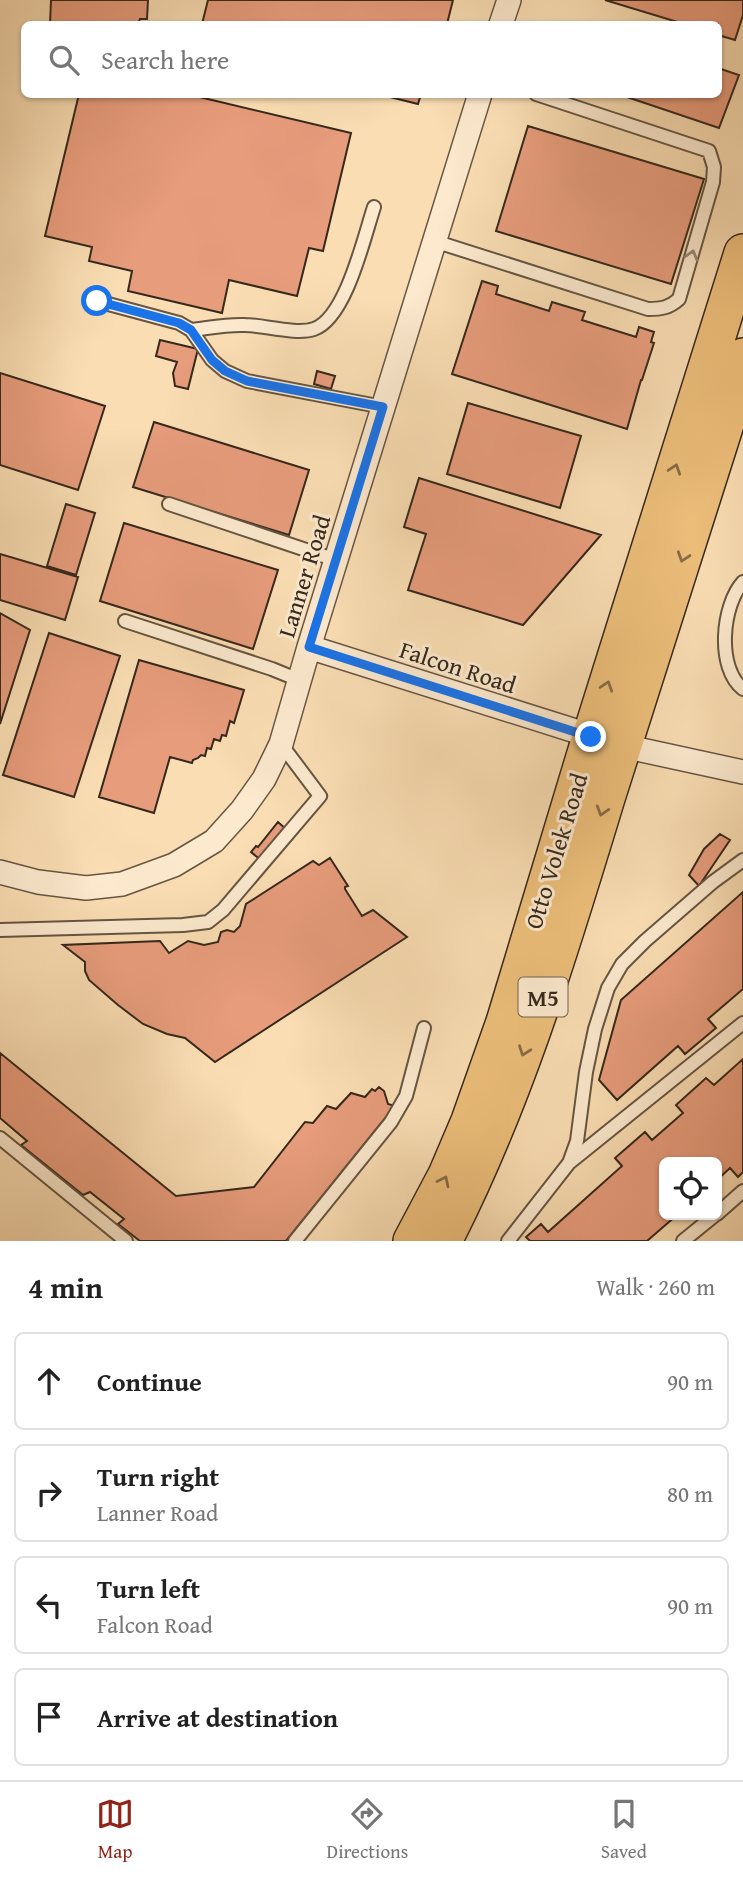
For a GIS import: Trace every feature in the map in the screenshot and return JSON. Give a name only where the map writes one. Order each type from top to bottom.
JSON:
[{"type":"main road","name":"Otto Volek Road","points":[[443,1241],[490,1141],[556,962],[607,741],[743,253]]},
{"type":"main road","name":"Otto Volek Road","points":[[412,1241],[447,1175],[470,1121],[733,398],[743,358]]},
{"type":"street","points":[[503,21],[509,0]]},
{"type":"street","name":"Lanner Road","points":[[2,877],[86,888],[122,884],[174,864],[214,841],[242,810],[264,779],[281,744],[479,98]]},
{"type":"street","name":"Falcon Road","points":[[309,647],[607,741],[743,772]]},
{"type":"lane","points":[[435,242],[648,309],[670,306],[679,299],[713,183],[714,167],[709,152],[548,98]]},
{"type":"lane","points":[[191,330],[232,324],[277,330],[313,330],[326,322],[341,301],[349,283],[374,207]]},
{"type":"lane","points":[[97,301],[179,323],[191,330],[212,360],[225,371],[247,381],[383,407]]},
{"type":"lane","points":[[169,504],[336,560]]},
{"type":"lane","points":[[743,574],[730,606],[724,651],[730,670],[739,687],[743,689]]},
{"type":"lane","points":[[125,621],[299,680]]},
{"type":"lane","points":[[1,929],[183,925],[208,922],[223,910],[320,796],[281,744]]},
{"type":"lane","points":[[569,1163],[577,1141],[595,1029],[608,988],[622,964],[703,890],[743,860]]},
{"type":"lane","points":[[508,1241],[569,1163],[743,1023]]},
{"type":"lane","points":[[295,1241],[391,1122],[406,1096],[424,1028]]},
{"type":"lane","points":[[0,1138],[126,1241]]},
{"type":"lane","points":[[722,1209],[743,1191]]},
{"type":"lane","points":[[683,1241],[709,1220]]},
{"type":"building","points":[[51,0],[148,0],[147,19],[139,21],[50,21]]},
{"type":"building","points":[[208,0],[453,0],[448,21],[203,21]]},
{"type":"building","points":[[605,0],[743,0],[743,15],[735,40],[722,36],[722,21],[674,21]]},
{"type":"building","points":[[722,69],[739,75],[719,128],[630,98],[722,98]]},
{"type":"building","points":[[78,98],[204,98],[351,133],[323,251],[309,248],[297,296],[229,280],[222,313],[128,291],[132,271],[89,261],[92,247],[45,236]]},
{"type":"building","points":[[394,98],[420,98],[418,104]]},
{"type":"building","points":[[528,126],[704,179],[671,284],[496,231]]},
{"type":"building","points":[[482,281],[498,286],[496,294],[549,311],[552,302],[585,312],[582,320],[636,337],[639,327],[654,332],[651,342],[654,343],[627,429],[452,374]]},
{"type":"building","points":[[160,340],[198,349],[188,389],[175,386],[173,373],[177,362],[156,356]]},
{"type":"building","points":[[317,371],[335,376],[331,389],[314,384]]},
{"type":"building","points":[[0,373],[105,406],[78,490],[0,465]]},
{"type":"building","points":[[468,403],[581,436],[560,508],[447,474]]},
{"type":"building","points":[[154,422],[309,470],[289,535],[133,487]]},
{"type":"building","points":[[419,478],[601,535],[523,625],[408,590],[426,534],[404,527]]},
{"type":"building","points":[[66,504],[95,513],[76,575],[47,566]]},
{"type":"building","points":[[124,523],[278,570],[253,649],[100,601]]},
{"type":"building","points":[[0,554],[78,577],[65,620],[0,600]]},
{"type":"building","points":[[0,613],[30,630],[0,724]]},
{"type":"building","points":[[49,633],[120,656],[74,797],[3,775]]},
{"type":"building","points":[[139,660],[244,690],[234,723],[230,721],[226,736],[222,735],[220,741],[214,739],[205,756],[201,755],[192,763],[170,757],[154,813],[99,797]]},
{"type":"building","points":[[278,822],[287,830],[262,861],[251,852]]},
{"type":"building","points":[[720,834],[730,840],[699,886],[689,875],[704,849]]},
{"type":"building","points":[[330,858],[348,886],[345,889],[362,916],[373,910],[407,937],[215,1062],[185,1038],[143,1024],[118,1005],[89,980],[85,962],[63,945],[160,941],[169,953],[188,941],[204,945],[218,942],[221,932],[234,932],[240,926],[246,904],[313,861],[319,865]]},
{"type":"building","points":[[743,892],[743,989],[708,1019],[716,1028],[685,1054],[678,1046],[617,1100],[599,1080],[621,1000]]},
{"type":"building","points":[[0,1053],[176,1196],[254,1187],[305,1122],[313,1123],[327,1106],[336,1109],[351,1093],[365,1097],[372,1089],[375,1091],[379,1087],[384,1091],[388,1104],[395,1106],[286,1241],[140,1241],[118,1224],[124,1219],[90,1192],[83,1195],[21,1145],[27,1141],[0,1118]]},
{"type":"building","points":[[743,1059],[743,1172],[738,1177],[730,1168],[722,1175],[722,1157],[659,1157],[659,1220],[671,1220],[647,1241],[530,1241],[526,1237],[541,1224],[548,1232],[622,1166],[615,1158],[645,1132],[652,1140],[683,1113],[676,1105],[706,1078],[714,1085]]},
{"type":"route","points":[[97,301],[179,323],[191,330],[212,360],[225,371],[247,381],[383,407],[309,647],[591,737]]}]
